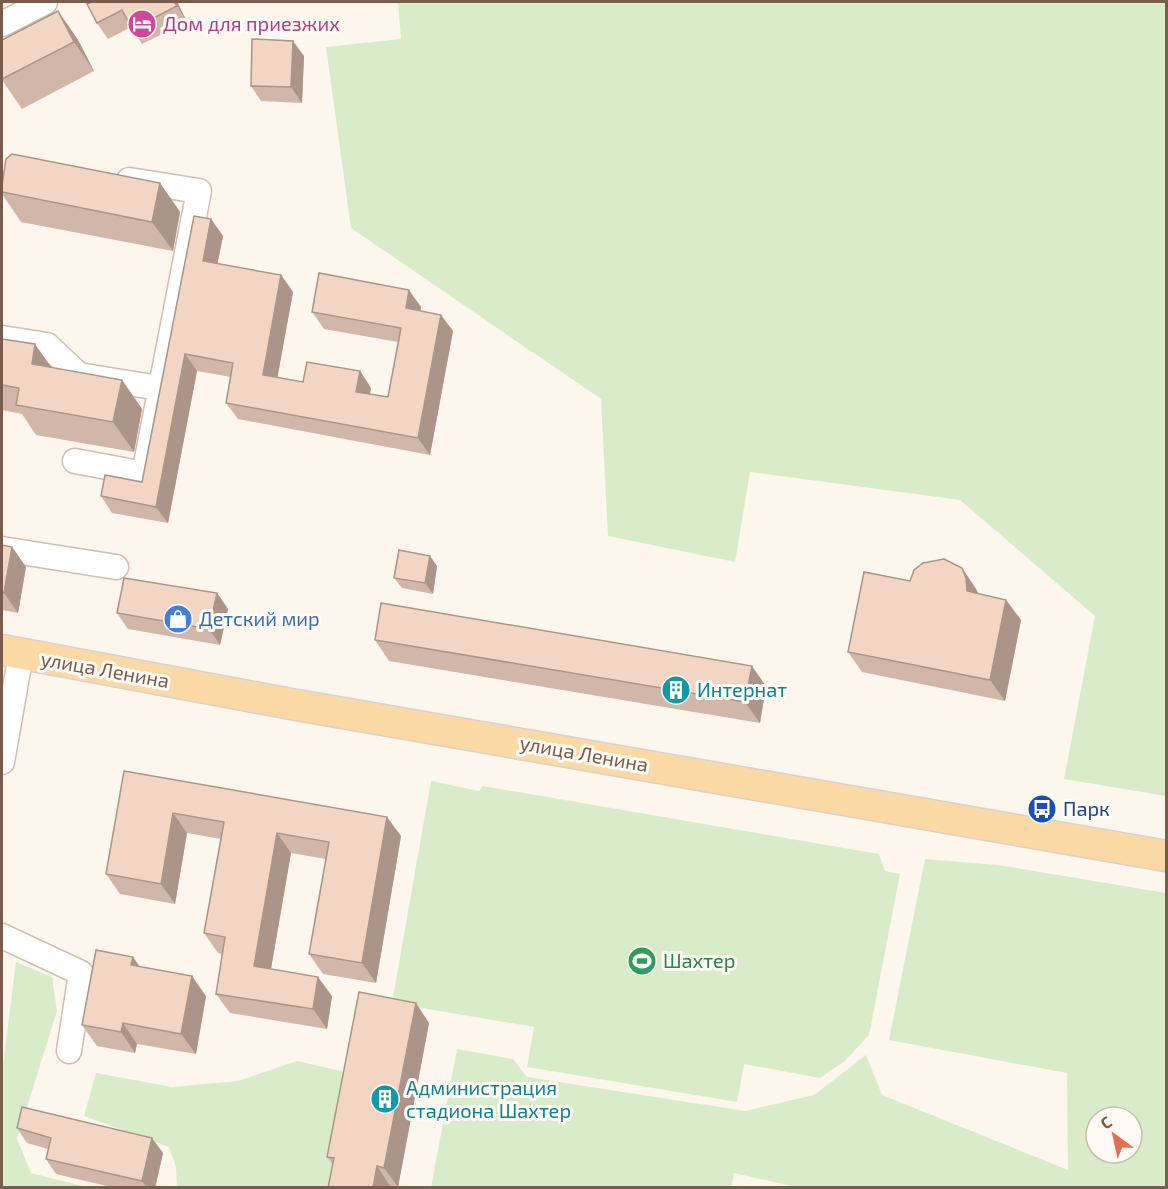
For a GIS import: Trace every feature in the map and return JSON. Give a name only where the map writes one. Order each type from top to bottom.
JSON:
[{"type":"main road","name":"улица Ленина","points":[[11,652],[1167,856]]},
{"type":"street","points":[[2,24],[45,2]]},
{"type":"street","points":[[75,461],[144,474],[199,191],[107,176]]},
{"type":"street","points":[[2,338],[47,345],[79,375],[159,388]]},
{"type":"street","points":[[2,549],[116,567]]},
{"type":"street","points":[[2,762],[11,652]]},
{"type":"street","points":[[2,936],[81,973],[69,1051]]},
{"type":"green space","points":[[398,2],[1166,2],[1166,796],[1064,779],[1095,616],[960,500],[750,472],[735,562],[608,536],[601,399],[351,228],[326,47],[401,39]]},
{"type":"green space","name":"Шахтер","points":[[431,781],[479,791],[483,786],[879,854],[885,871],[900,874],[869,1035],[845,1061],[820,1078],[744,1064],[737,1102],[527,1067],[534,1027],[392,1003]]},
{"type":"green space","points":[[925,859],[998,865],[1166,893],[1166,1187],[800,1188],[734,1173],[731,1188],[431,1187],[457,1049],[513,1059],[527,1077],[745,1111],[814,1095],[866,1055],[882,1095],[1068,1170],[1067,1073],[889,1040]]},
{"type":"green space","points":[[16,962],[52,977],[57,1011],[17,1139],[31,1173],[87,1187],[2,1188],[2,1073]]},
{"type":"green space","points":[[297,1061],[350,1073],[334,1187],[177,1187],[176,1167],[169,1147],[84,1116],[96,1073],[172,1087],[238,1081]]},
{"type":"building","points":[[92,2],[174,2],[177,6],[132,29],[122,10],[97,23],[87,4]]},
{"type":"building","points":[[58,11],[74,42],[2,79],[2,40]]},
{"type":"building","points":[[252,39],[293,41],[291,87],[251,86]]},
{"type":"building","points":[[12,154],[160,183],[152,222],[2,192],[6,159]]},
{"type":"building","points":[[194,216],[211,219],[203,261],[281,275],[263,375],[303,382],[307,362],[360,371],[356,392],[388,397],[401,328],[312,312],[319,273],[409,290],[406,308],[441,315],[418,438],[226,403],[233,363],[185,354],[156,507],[101,496],[105,475],[142,482]]},
{"type":"building","points":[[2,339],[35,344],[32,364],[122,380],[113,422],[16,405],[19,388],[2,385]]},
{"type":"building","points":[[2,545],[12,547],[4,593],[2,592]]},
{"type":"building","points":[[399,550],[430,556],[425,583],[394,578]]},
{"type":"building","points":[[944,559],[962,568],[967,591],[1006,600],[990,680],[848,652],[864,572],[910,581],[914,570],[923,563]]},
{"type":"building","points":[[124,578],[217,593],[209,629],[117,613]]},
{"type":"building","points":[[381,603],[752,666],[745,702],[375,640]]},
{"type":"building","points":[[124,771],[387,817],[362,963],[309,954],[329,842],[277,833],[254,966],[318,977],[313,1009],[216,994],[225,937],[204,933],[224,822],[173,813],[161,884],[106,874]]},
{"type":"building","points":[[96,950],[133,957],[131,965],[192,976],[181,1034],[123,1023],[121,1032],[82,1025]]},
{"type":"building","name":"Администрация стадиона Шахтер","points":[[359,992],[416,1003],[384,1168],[377,1166],[373,1188],[328,1188],[334,1158],[327,1157]]},
{"type":"building","points":[[22,1107],[152,1138],[142,1181],[46,1159],[51,1138],[17,1128]]},
{"type":"place","name":"Дом для приезжих","points":[[142,24]]},
{"type":"place","name":"Детский мир","points":[[178,619]]},
{"type":"place","name":"Интернат","points":[[676,690]]},
{"type":"place","name":"Парк","points":[[1042,809]]},
{"type":"place","name":"Шахтер","points":[[642,961]]},
{"type":"place","name":"Администрация стадиона Шахтер","points":[[385,1099]]}]
